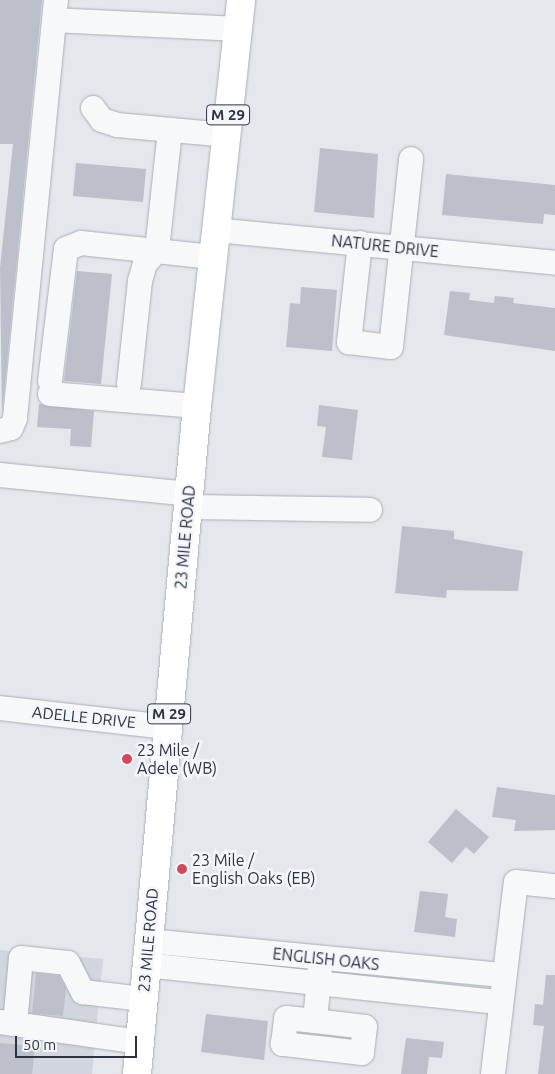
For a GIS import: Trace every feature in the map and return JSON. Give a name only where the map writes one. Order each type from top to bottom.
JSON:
[{"type":"main road","name":"23 MILE ROAD","points":[[137,1074],[197,406],[241,0]]},
{"type":"street","points":[[0,431],[11,428],[15,418],[55,10],[238,29]]},
{"type":"street","points":[[93,108],[102,120],[117,125],[226,134]]},
{"type":"street","points":[[129,384],[140,282],[145,264],[157,250],[170,130]]},
{"type":"street","points":[[360,243],[349,342],[391,347],[411,159]]},
{"type":"street","name":"NATURE DRIVE","points":[[215,230],[555,263]]},
{"type":"street","points":[[197,406],[50,388],[66,249],[81,243],[212,257]]},
{"type":"street","points":[[0,475],[188,500],[370,510]]},
{"type":"street","name":"ADELLE DRIVE","points":[[0,708],[168,727]]},
{"type":"street","points":[[493,1074],[516,882],[555,886]]},
{"type":"street","name":"ENGLISH OAKS","points":[[147,953],[321,958],[504,976]]},
{"type":"street","name":"ENGLISH OAKS","points":[[147,953],[319,983],[501,1002]]},
{"type":"street","points":[[139,1042],[8,1023],[21,958],[68,963],[83,992],[143,999]]},
{"type":"street","points":[[315,1021],[321,958]]},
{"type":"shaded area","points":[[0,950],[103,959],[92,1074],[0,1074]]},
{"type":"building","points":[[0,0],[42,0],[2,414],[0,268],[13,144],[0,144]]},
{"type":"building","points":[[320,148],[378,154],[374,218],[314,212]]},
{"type":"building","points":[[76,163],[146,169],[143,202],[73,196]]},
{"type":"building","points":[[446,174],[555,185],[555,215],[544,214],[543,224],[442,215]]},
{"type":"building","points":[[77,271],[112,274],[101,384],[64,381]]},
{"type":"building","points":[[301,287],[337,290],[332,351],[286,347],[290,303],[300,304]]},
{"type":"building","points":[[450,291],[470,293],[469,300],[494,303],[495,296],[514,298],[513,303],[555,308],[555,351],[444,335]]},
{"type":"building","points":[[39,404],[94,411],[91,447],[70,446],[71,429],[37,427]]},
{"type":"building","points":[[319,405],[358,410],[352,460],[322,457],[326,427],[317,426]]},
{"type":"building","points":[[402,526],[454,531],[454,539],[523,551],[518,591],[447,590],[446,598],[395,593]]},
{"type":"building","points":[[497,787],[555,795],[555,830],[514,831],[516,820],[492,817]]},
{"type":"building","points":[[456,809],[489,837],[474,854],[466,847],[452,863],[428,842]]},
{"type":"building","points":[[420,891],[448,894],[445,917],[457,919],[455,937],[414,932]]},
{"type":"building","points":[[36,973],[59,976],[66,988],[63,1016],[32,1013]]},
{"type":"building","points":[[546,975],[555,975],[555,1074],[538,1074],[544,1026],[533,1025],[535,1004],[543,1005]]},
{"type":"building","points":[[206,1014],[268,1021],[264,1060],[201,1052]]},
{"type":"building","points":[[406,1038],[444,1042],[442,1058],[429,1057],[427,1074],[401,1074]]},
{"type":"building","points":[[0,1043],[35,1046],[32,1074],[0,1074]]},
{"type":"place","name":"23 Mile / Adele (WB)","points":[[127,759]]},
{"type":"place","name":"23 Mile / English Oaks (EB)","points":[[182,869]]}]
